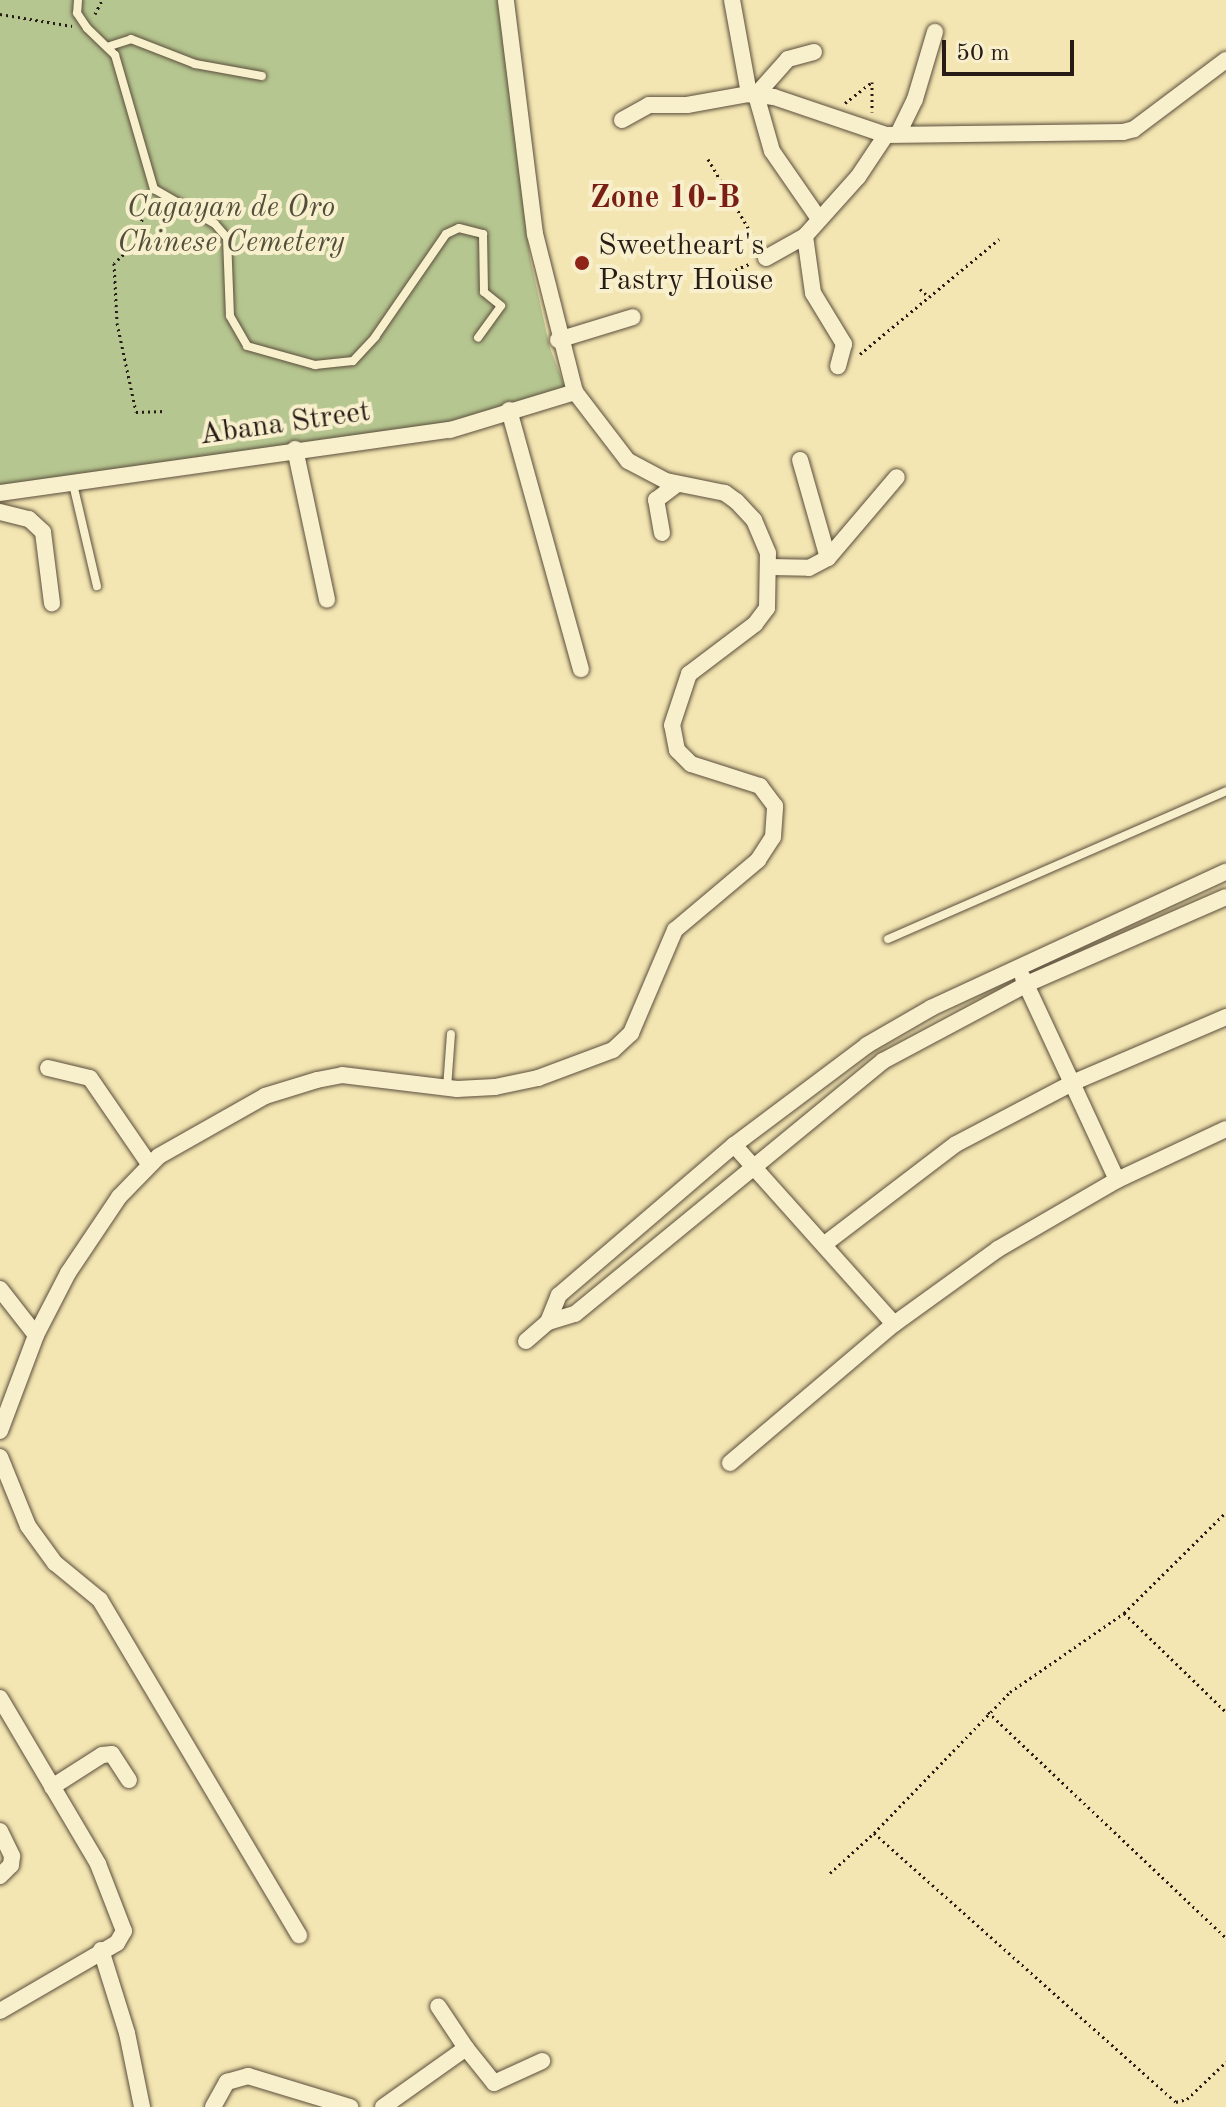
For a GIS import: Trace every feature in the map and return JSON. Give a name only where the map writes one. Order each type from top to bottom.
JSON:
[{"type":"street","points":[[1,1425],[36,1335],[68,1273],[119,1197],[149,1164],[229,1114],[317,1080],[367,1076],[447,1088],[495,1087],[538,1078],[613,1050],[631,1033],[680,924],[768,850],[777,820],[768,796],[751,780],[726,777],[685,760],[677,750],[672,725],[689,674],[755,624],[767,608],[770,567],[761,533],[736,501],[725,493],[677,484],[628,461],[575,392],[558,340],[535,234],[506,0]]},
{"type":"street","points":[[732,0],[753,94],[772,151],[819,219]]},
{"type":"street","points":[[766,258],[805,236],[892,134],[915,99],[935,32]]},
{"type":"street","points":[[753,94],[788,59],[814,52]]},
{"type":"street","points":[[622,120],[649,105],[753,94],[892,134],[1134,129],[1226,60]]},
{"type":"street","points":[[805,236],[813,293],[844,344],[838,366]]},
{"type":"street","points":[[558,340],[633,317]]},
{"type":"street","name":"Abana Street","points":[[0,493],[295,449],[450,430],[575,392]]},
{"type":"street","points":[[509,410],[581,669]]},
{"type":"street","points":[[295,449],[327,600]]},
{"type":"street","points":[[800,460],[828,558]]},
{"type":"street","points":[[770,567],[809,568],[828,558],[897,477]]},
{"type":"street","points":[[662,533],[656,500],[677,484]]},
{"type":"street","points":[[0,512],[29,519],[43,532],[52,603]]},
{"type":"street","points":[[526,1341],[548,1322],[575,1314],[752,1165],[883,1061],[1027,984],[1225,899],[1220,875],[1019,968],[867,1045],[734,1145],[559,1295],[548,1322]]},
{"type":"street","points":[[1019,968],[1117,1180]]},
{"type":"street","points":[[826,1243],[956,1144],[1072,1083],[1226,1017]]},
{"type":"street","points":[[867,1045],[883,1061]]},
{"type":"street","points":[[48,1068],[90,1078],[149,1164]]},
{"type":"street","points":[[730,1463],[894,1324],[998,1249],[1117,1180],[1226,1129]]},
{"type":"street","points":[[734,1145],[826,1243],[894,1324]]},
{"type":"street","points":[[0,1289],[36,1335]]},
{"type":"street","points":[[0,1457],[28,1526],[55,1563],[100,1600],[299,1935]]},
{"type":"street","points":[[0,1698],[98,1864],[123,1919],[123,1937],[0,2011]]},
{"type":"street","points":[[52,1787],[102,1755],[112,1754],[129,1780]]},
{"type":"street","points":[[0,1831],[12,1856],[11,1865],[0,1876]]},
{"type":"street","points":[[101,1950],[127,2033],[142,2107]]},
{"type":"street","points":[[438,2006],[494,2083],[542,2061]]},
{"type":"street","points":[[383,2107],[466,2048]]},
{"type":"street","points":[[213,2107],[227,2082],[248,2076],[350,2107]]},
{"type":"lane","points":[[78,0],[77,13],[87,28],[110,46],[145,151],[146,172],[154,189],[215,224],[227,238],[230,316],[247,346],[315,365],[338,366],[353,361],[375,337],[446,234],[459,228],[483,234],[488,250],[484,292],[501,306],[478,338]]},
{"type":"lane","points":[[110,46],[131,39],[195,64],[262,76]]},
{"type":"lane","points":[[73,484],[97,586]]},
{"type":"lane","points":[[888,939],[1226,791]]},
{"type":"lane","points":[[447,1088],[451,1034]]},
{"type":"path","points":[[0,14],[87,28]]},
{"type":"path","points":[[831,117],[872,82],[876,100],[868,128]]},
{"type":"path","points":[[708,159],[766,258],[730,272]]},
{"type":"path","points":[[146,172],[141,238],[114,263],[117,323],[136,412],[165,411]]},
{"type":"path","points":[[838,366],[837,373],[999,239]]},
{"type":"path","points":[[920,289],[929,297]]},
{"type":"path","points":[[830,1873],[874,1833],[988,1712],[1029,1675],[1124,1613],[1226,1512]]},
{"type":"path","points":[[1124,1613],[1226,1712]]},
{"type":"path","points":[[988,1712],[1226,1938]]},
{"type":"path","points":[[874,1833],[1176,2102],[1187,2099],[1226,2062]]},
{"type":"green space","name":"Cagayan de Oro Chinese Cemetery","points":[[0,0],[498,0],[530,258],[550,348],[566,390],[447,427],[0,488]]},
{"type":"place","name":"Sweetheart's Pastry House","points":[[582,263]]},
{"type":"district","name":"Zone 10-B","points":[[665,199]]}]
